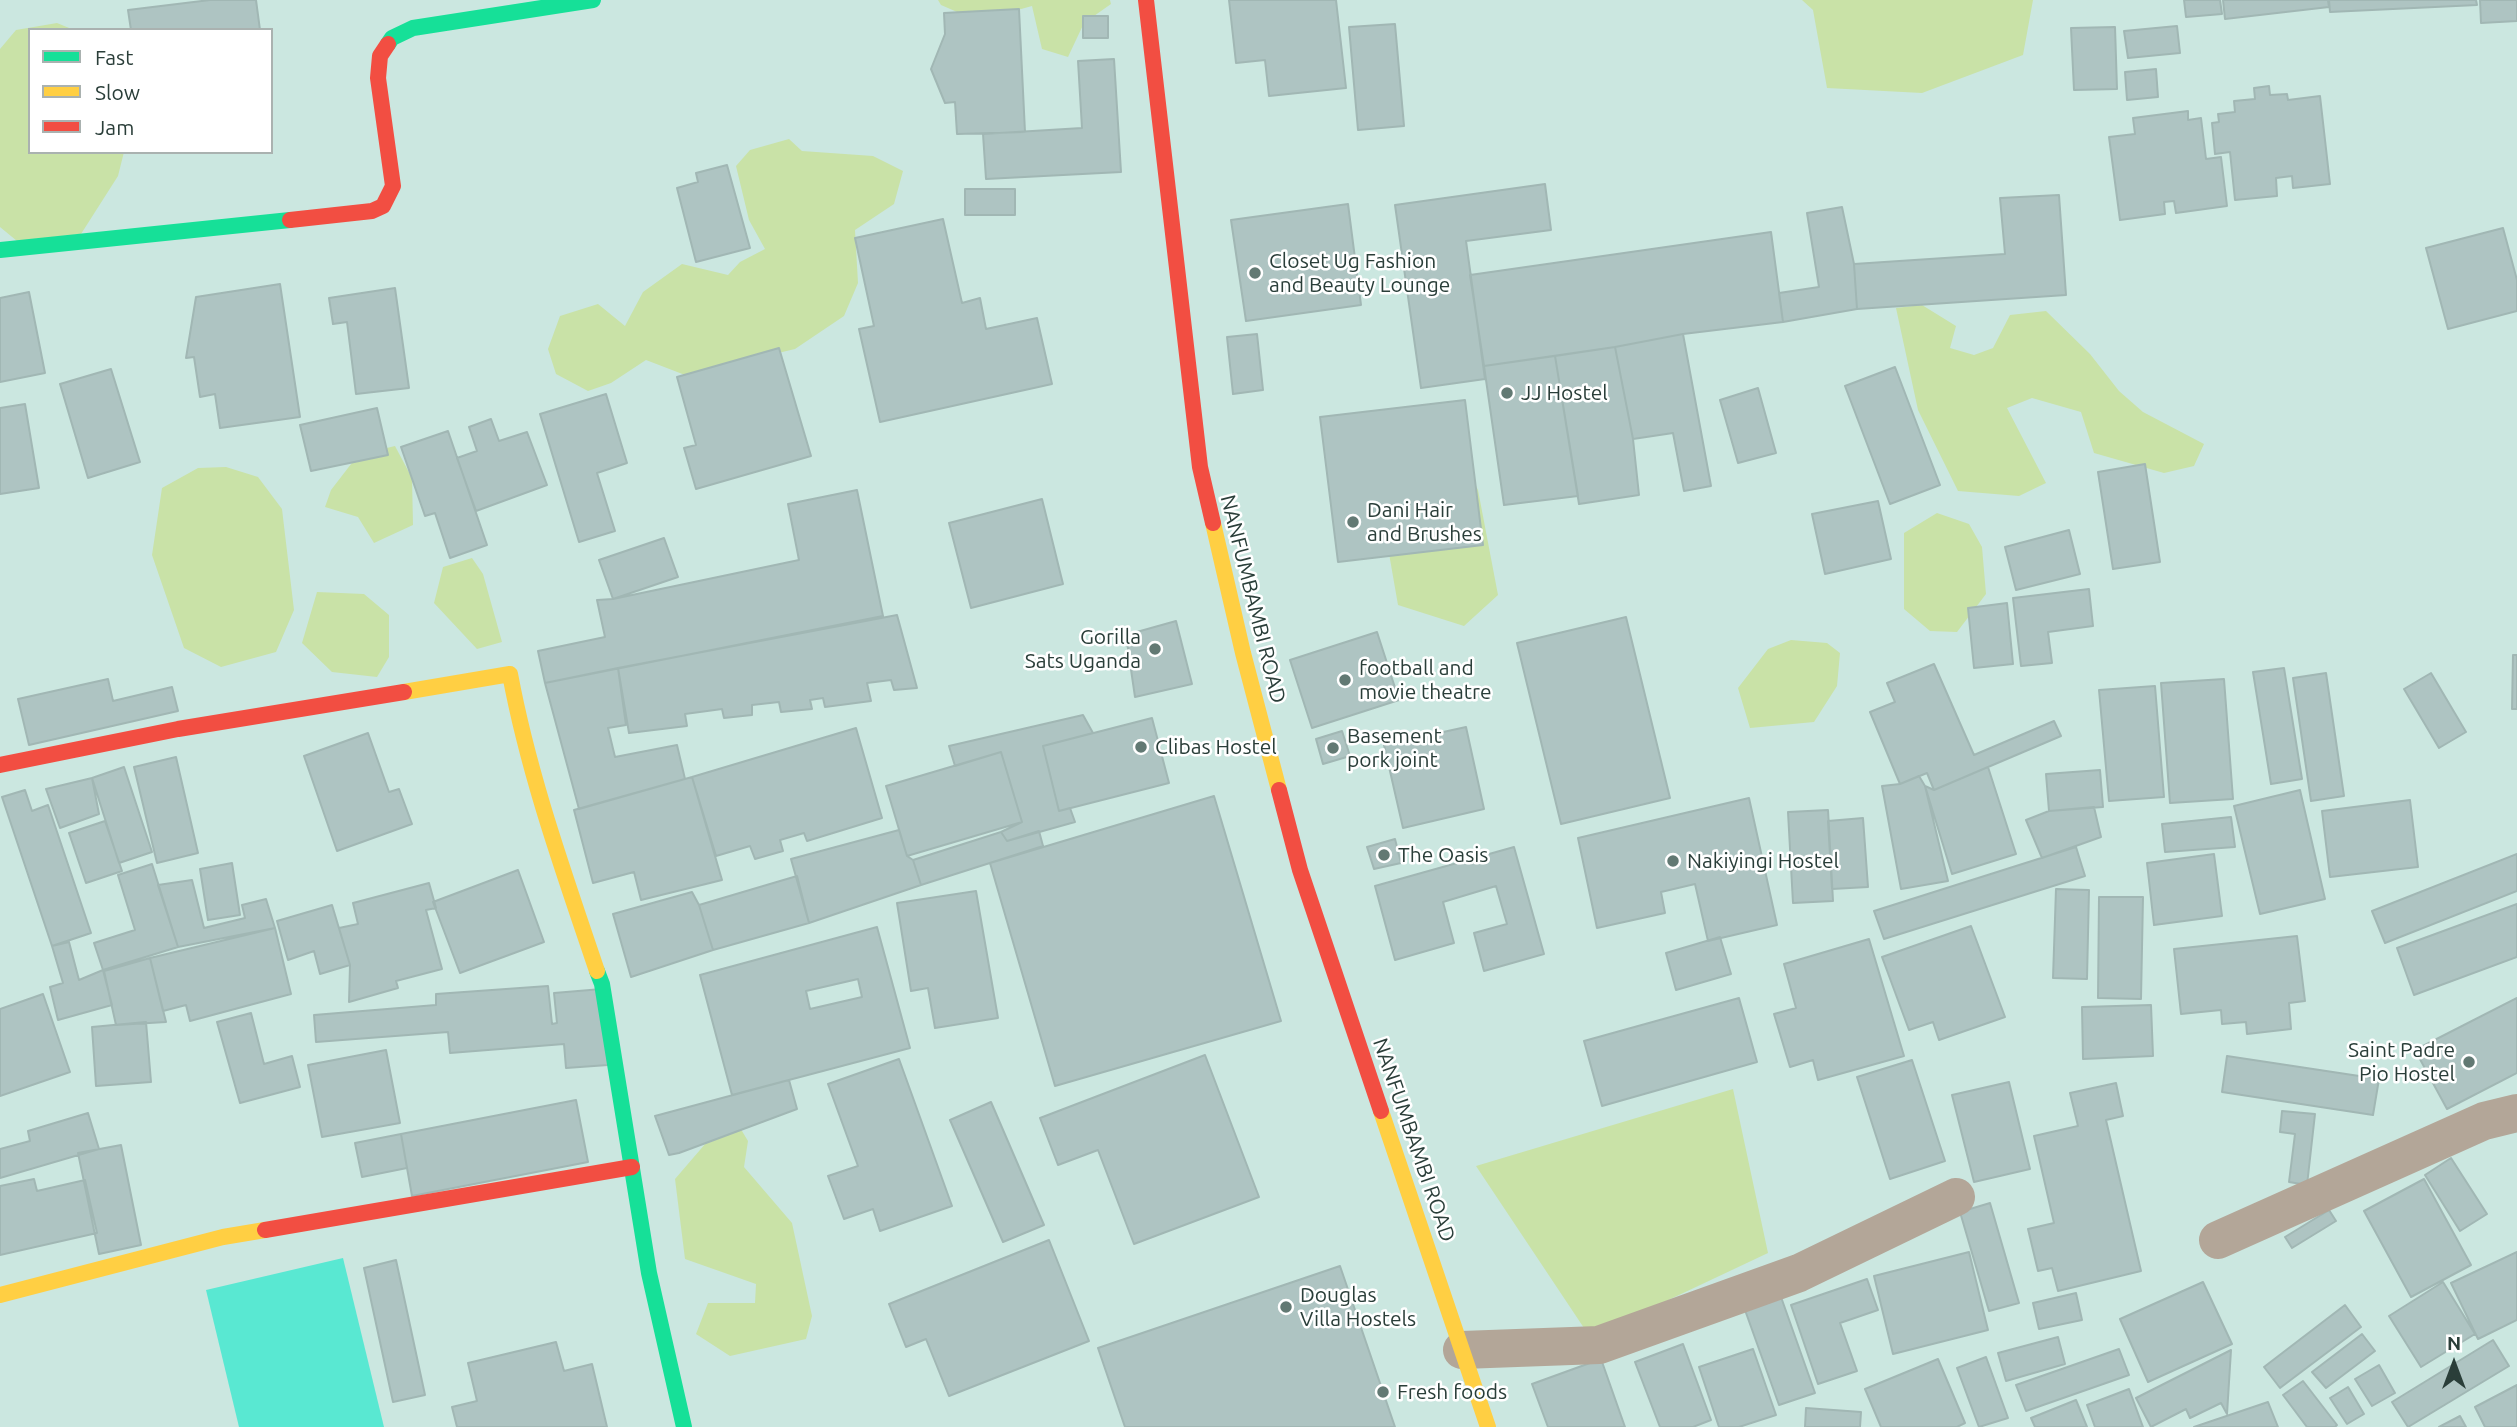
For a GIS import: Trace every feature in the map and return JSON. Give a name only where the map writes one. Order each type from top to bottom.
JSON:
[{"type":"street","points":[[0,250],[372,211],[383,206],[393,186],[378,78],[380,56],[392,38],[413,28],[593,0]]},
{"type":"street","name":"NANFUMBAMBI ROAD","points":[[1146,0],[1199,467],[1243,653],[1300,870],[1488,1427]]},
{"type":"street","points":[[0,765],[178,729],[510,674],[517,711],[549,831],[602,984],[649,1273],[684,1427]]},
{"type":"street","points":[[2218,1240],[2484,1121],[2517,1113]]},
{"type":"street","points":[[0,1295],[223,1237],[632,1167]]},
{"type":"street","points":[[1462,1350],[1599,1345],[1799,1273],[1956,1197]]},
{"type":"shaded area","points":[[938,0],[1110,0],[1111,4],[1084,23],[1068,57],[1042,49],[1032,6],[978,21],[941,5]]},
{"type":"shaded area","points":[[1802,0],[2033,0],[2023,55],[1922,93],[1827,88],[1813,10]]},
{"type":"shaded area","points":[[57,23],[69,28],[28,28],[28,154],[124,154],[118,176],[81,234],[17,241],[0,227],[0,49],[16,30]]},
{"type":"shaded area","points":[[789,139],[802,151],[873,156],[903,171],[894,204],[855,230],[858,283],[844,316],[795,349],[685,375],[646,360],[611,383],[588,391],[556,374],[548,349],[560,316],[598,304],[625,326],[643,292],[682,264],[728,275],[740,262],[765,249],[749,220],[736,166],[750,150]]},
{"type":"shaded area","points":[[1922,305],[1956,326],[1950,348],[1974,355],[1993,348],[2010,315],[2046,311],[2090,354],[2119,391],[2143,412],[2204,444],[2194,466],[2164,473],[2094,453],[2081,412],[2032,398],[2007,408],[2046,483],[2019,496],[1958,491],[1918,410],[1896,308]]},
{"type":"shaded area","points":[[395,446],[412,478],[413,525],[374,543],[358,517],[325,507],[331,490],[358,455]]},
{"type":"shaded area","points":[[1459,451],[1478,490],[1498,595],[1464,626],[1398,605],[1387,542]]},
{"type":"shaded area","points":[[226,467],[258,477],[282,509],[294,610],[276,652],[221,667],[184,648],[152,555],[162,488],[198,468]]},
{"type":"shaded area","points":[[1937,513],[1969,524],[1982,547],[1986,594],[1957,632],[1930,631],[1904,609],[1904,533]]},
{"type":"shaded area","points":[[472,558],[483,574],[502,642],[477,649],[434,603],[443,567]]},
{"type":"shaded area","points":[[317,592],[364,594],[389,615],[389,657],[377,677],[332,672],[302,643]]},
{"type":"shaded area","points":[[1791,640],[1827,643],[1840,653],[1837,686],[1814,722],[1750,728],[1738,688],[1768,649]]},
{"type":"shaded area","points":[[1733,1089],[1768,1253],[1590,1337],[1476,1166]]},
{"type":"shaded area","points":[[739,1126],[748,1141],[744,1167],[792,1223],[812,1316],[806,1339],[730,1356],[696,1334],[708,1303],[755,1303],[756,1284],[685,1259],[675,1179],[718,1129]]},
{"type":"shaded area","points":[[343,1258],[384,1427],[239,1427],[206,1290]]},
{"type":"building","points":[[210,0],[256,0],[260,28],[131,28],[128,10]]},
{"type":"building","points":[[1229,0],[1336,0],[1346,88],[1269,96],[1265,60],[1236,63]]},
{"type":"building","points":[[2184,0],[2220,0],[2222,14],[2186,17]]},
{"type":"building","points":[[2223,0],[2328,0],[2329,7],[2225,19]]},
{"type":"building","points":[[2329,0],[2476,0],[2477,5],[2330,12]]},
{"type":"building","points":[[2480,0],[2517,0],[2517,21],[2481,23]]},
{"type":"building","points":[[1019,9],[1025,132],[957,134],[955,102],[945,103],[931,69],[945,34],[944,13]]},
{"type":"building","points":[[1083,16],[1108,16],[1108,38],[1083,38]]},
{"type":"building","points":[[1395,24],[1404,126],[1358,130],[1349,27]]},
{"type":"building","points":[[2177,26],[2180,53],[2128,58],[2124,31]]},
{"type":"building","points":[[2115,27],[2117,89],[2074,90],[2071,28]]},
{"type":"building","points":[[1114,59],[1121,172],[986,179],[983,134],[1082,128],[1078,61]]},
{"type":"building","points":[[2156,69],[2158,97],[2127,100],[2125,72]]},
{"type":"building","points":[[2269,86],[2270,95],[2287,94],[2288,100],[2320,96],[2330,184],[2293,188],[2292,176],[2276,178],[2277,196],[2235,200],[2230,152],[2215,154],[2212,123],[2219,122],[2218,114],[2235,112],[2234,101],[2255,99],[2254,88]]},
{"type":"building","points":[[2188,111],[2188,120],[2201,118],[2206,159],[2221,157],[2227,206],[2176,213],[2174,201],[2164,202],[2165,214],[2120,220],[2109,137],[2135,134],[2133,118]]},
{"type":"building","points":[[727,165],[750,248],[696,262],[677,188],[698,182],[696,173]]},
{"type":"building","points":[[1545,184],[1551,230],[1466,241],[1485,379],[1421,388],[1395,205]]},
{"type":"building","points":[[965,189],[1015,189],[1015,215],[965,215]]},
{"type":"building","points":[[2059,195],[2066,295],[1857,309],[1854,264],[2005,254],[2000,198]]},
{"type":"building","points":[[1348,204],[1361,305],[1246,321],[1231,220]]},
{"type":"building","points":[[1842,207],[1854,264],[1857,309],[1783,322],[1779,293],[1819,287],[1807,213]]},
{"type":"building","points":[[943,219],[962,303],[980,298],[986,329],[1037,318],[1052,384],[880,422],[859,329],[874,326],[855,238]]},
{"type":"building","points":[[2503,228],[2517,280],[2517,311],[2448,329],[2426,248]]},
{"type":"building","points":[[1771,232],[1783,322],[1683,334],[1484,366],[1470,275]]},
{"type":"building","points":[[280,284],[300,417],[220,428],[215,394],[200,397],[194,357],[186,358],[196,297]]},
{"type":"building","points":[[395,288],[409,388],[356,394],[347,322],[333,324],[329,298]]},
{"type":"building","points":[[29,292],[45,373],[0,382],[0,298]]},
{"type":"building","points":[[1257,334],[1263,390],[1233,394],[1227,337]]},
{"type":"building","points":[[1683,334],[1711,486],[1684,491],[1673,433],[1633,439],[1615,347]]},
{"type":"building","points":[[1615,347],[1633,439],[1639,495],[1579,504],[1555,356]]},
{"type":"building","points":[[779,348],[811,456],[696,489],[684,448],[696,445],[677,377]]},
{"type":"building","points":[[1555,356],[1578,496],[1504,505],[1484,366]]},
{"type":"building","points":[[1895,367],[1940,485],[1890,504],[1845,386]]},
{"type":"building","points":[[111,369],[140,462],[88,478],[60,384]]},
{"type":"building","points":[[1758,388],[1776,453],[1738,463],[1720,400]]},
{"type":"building","points":[[606,394],[627,463],[597,473],[615,531],[579,542],[540,414]]},
{"type":"building","points":[[1465,400],[1483,545],[1338,562],[1320,417]]},
{"type":"building","points":[[25,404],[39,488],[0,494],[0,408]]},
{"type":"building","points":[[377,408],[388,455],[311,471],[300,425]]},
{"type":"building","points":[[491,419],[499,441],[527,432],[547,485],[476,511],[457,458],[477,451],[469,427]]},
{"type":"building","points":[[448,431],[487,545],[450,558],[435,513],[425,516],[401,447]]},
{"type":"building","points":[[2145,464],[2160,562],[2113,569],[2098,472]]},
{"type":"building","points":[[857,490],[883,616],[545,683],[538,651],[605,637],[597,600],[613,599],[799,560],[788,504]]},
{"type":"building","points":[[1042,499],[1063,584],[971,608],[949,523]]},
{"type":"building","points":[[1878,501],[1891,559],[1825,574],[1812,514]]},
{"type":"building","points":[[2069,530],[2080,574],[2016,590],[2005,547]]},
{"type":"building","points":[[664,538],[678,577],[613,599],[599,560]]},
{"type":"building","points":[[2089,589],[2093,626],[2048,632],[2052,663],[2021,666],[2013,598]]},
{"type":"building","points":[[2007,603],[2013,664],[1974,668],[1968,608]]},
{"type":"building","points":[[897,615],[917,688],[894,690],[891,680],[867,683],[871,701],[825,707],[823,698],[810,700],[812,709],[781,712],[779,702],[752,705],[752,715],[724,718],[722,709],[685,714],[687,726],[629,733],[618,668]]},
{"type":"building","points":[[1626,617],[1670,798],[1561,824],[1517,643]]},
{"type":"building","name":"Gorilla Sats Uganda","points":[[1176,621],[1192,684],[1135,697],[1126,635]]},
{"type":"building","name":"football and movie theatre","points":[[1377,632],[1399,700],[1312,728],[1290,660]]},
{"type":"building","points":[[2513,655],[2517,655],[2517,709],[2512,709]]},
{"type":"building","points":[[1934,664],[1974,755],[2054,721],[2061,736],[1934,790],[1927,773],[1900,784],[1870,712],[1895,702],[1887,683]]},
{"type":"building","points":[[618,668],[626,725],[608,728],[615,757],[677,745],[685,779],[579,809],[545,683]]},
{"type":"building","points":[[2284,668],[2302,779],[2271,784],[2253,672]]},
{"type":"building","points":[[2326,673],[2344,796],[2311,801],[2293,678]]},
{"type":"building","points":[[2431,673],[2466,732],[2439,748],[2404,689]]},
{"type":"building","points":[[108,679],[113,701],[172,687],[178,711],[29,745],[18,699]]},
{"type":"building","points":[[2224,679],[2233,799],[2170,803],[2161,683]]},
{"type":"building","points":[[2155,686],[2164,797],[2109,801],[2099,690]]},
{"type":"building","points":[[1083,715],[1093,733],[1043,746],[1059,811],[1070,808],[1075,822],[1007,841],[1001,832],[1022,822],[1001,752],[955,766],[949,746]]},
{"type":"building","points":[[1152,718],[1169,783],[1059,811],[1043,746]]},
{"type":"building","points":[[1466,727],[1484,809],[1403,828],[1384,745]]},
{"type":"building","points":[[856,728],[882,818],[807,841],[804,833],[780,840],[783,851],[755,859],[750,846],[716,856],[692,777]]},
{"type":"building","name":"Basement pork joint","points":[[1342,731],[1350,756],[1323,764],[1316,739]]},
{"type":"building","points":[[368,733],[389,792],[399,789],[412,824],[337,851],[304,756]]},
{"type":"building","points":[[1001,752],[1022,822],[907,856],[886,786]]},
{"type":"building","points":[[176,757],[198,853],[157,863],[134,767]]},
{"type":"building","points":[[124,767],[152,852],[119,863],[92,778]]},
{"type":"building","points":[[1988,767],[2016,854],[1952,874],[1925,786],[1934,790]]},
{"type":"building","points":[[2100,770],[2103,807],[2049,811],[2046,774]]},
{"type":"building","points":[[1919,776],[1925,786],[1948,881],[1901,889],[1882,786],[1900,784]]},
{"type":"building","points":[[692,777],[722,880],[641,900],[634,872],[593,883],[574,810]]},
{"type":"building","points":[[92,778],[99,814],[60,828],[46,789]]},
{"type":"building","points":[[25,790],[32,811],[48,805],[91,933],[52,946],[2,797]]},
{"type":"building","points":[[2300,790],[2325,899],[2260,914],[2234,806]]},
{"type":"building","points":[[1214,796],[1281,1021],[1055,1086],[990,863]]},
{"type":"building","name":"Nakiyingi Hostel","points":[[1749,798],[1777,925],[1708,941],[1695,884],[1661,892],[1665,913],[1597,928],[1578,838]]},
{"type":"building","points":[[2410,800],[2418,867],[2330,877],[2322,811]]},
{"type":"building","points":[[2094,807],[2101,837],[2042,858],[2026,820],[2049,811]]},
{"type":"building","points":[[1828,810],[1833,901],[1793,903],[1788,812]]},
{"type":"building","points":[[2231,817],[2235,847],[2165,852],[2162,824]]},
{"type":"building","points":[[1863,818],[1868,887],[1832,889],[1828,821]]},
{"type":"building","points":[[105,821],[122,871],[86,883],[69,833]]},
{"type":"building","points":[[899,830],[907,856],[913,860],[921,885],[809,923],[791,859]]},
{"type":"building","points":[[1039,831],[1043,846],[921,885],[913,860],[1001,832],[1007,841]]},
{"type":"building","name":"The Oasis","points":[[1395,839],[1401,863],[1374,869],[1367,847]]},
{"type":"building","points":[[1514,847],[1544,954],[1484,971],[1474,933],[1507,924],[1496,886],[1443,902],[1454,943],[1395,960],[1375,886]]},
{"type":"building","points":[[2076,847],[2085,876],[1884,939],[1874,911]]},
{"type":"building","points":[[2214,854],[2222,916],[2154,925],[2147,863]]},
{"type":"building","points":[[2517,854],[2517,891],[2385,943],[2372,911]]},
{"type":"building","points":[[232,863],[240,915],[208,920],[200,869]]},
{"type":"building","points":[[152,864],[178,947],[103,970],[94,943],[135,930],[118,875]]},
{"type":"building","points":[[518,870],[544,942],[460,973],[433,902]]},
{"type":"building","points":[[797,876],[809,923],[713,950],[699,905]]},
{"type":"building","points":[[192,880],[204,928],[245,918],[242,905],[266,899],[275,928],[178,947],[158,885]]},
{"type":"building","points":[[429,883],[436,908],[426,910],[442,969],[396,981],[398,988],[349,1002],[350,965],[339,928],[358,924],[353,903]]},
{"type":"building","points":[[2056,889],[2089,890],[2087,979],[2053,978]]},
{"type":"building","points":[[976,891],[998,1018],[935,1028],[928,988],[911,991],[897,903]]},
{"type":"building","points":[[692,892],[699,905],[713,950],[631,977],[613,914]]},
{"type":"building","points":[[2099,897],[2143,897],[2141,999],[2098,998]]},
{"type":"building","points":[[2517,904],[2517,957],[2414,995],[2397,948]]},
{"type":"building","points":[[332,905],[350,965],[320,974],[314,951],[288,960],[277,921]]},
{"type":"building","points":[[1971,926],[2005,1017],[1939,1040],[1933,1022],[1909,1030],[1882,957]]},
{"type":"building","points":[[877,927],[910,1048],[732,1095],[700,975]],"holes":[[[858,979],[862,997],[810,1009],[806,991]]]},
{"type":"building","points":[[275,928],[291,994],[190,1021],[186,1005],[163,1011],[150,958]]},
{"type":"building","points":[[2297,936],[2305,1001],[2289,1003],[2291,1029],[2247,1034],[2246,1022],[2222,1024],[2221,1010],[2181,1014],[2174,949]]},
{"type":"building","points":[[1720,937],[1731,974],[1676,990],[1666,953]]},
{"type":"building","points":[[1869,939],[1904,1056],[1818,1080],[1813,1060],[1790,1067],[1774,1014],[1796,1008],[1784,964]]},
{"type":"building","points":[[69,942],[79,980],[103,970],[112,1005],[58,1020],[50,987],[63,983],[52,946]]},
{"type":"building","points":[[150,958],[166,1022],[116,1025],[104,971]]},
{"type":"building","points":[[548,986],[552,1024],[557,1023],[554,993],[602,989],[608,1065],[566,1068],[564,1044],[450,1053],[448,1032],[316,1042],[314,1015],[436,1005],[436,994]]},
{"type":"building","points":[[43,994],[70,1072],[0,1096],[0,1009]]},
{"type":"building","points":[[1739,998],[1757,1062],[1602,1106],[1584,1041]]},
{"type":"building","name":"Saint Padre Pio Hostel","points":[[2517,998],[2517,1073],[2447,1109],[2415,1050]]},
{"type":"building","points":[[2151,1005],[2153,1056],[2083,1059],[2082,1007]]},
{"type":"building","points":[[251,1013],[264,1064],[292,1056],[300,1087],[240,1103],[217,1022]]},
{"type":"building","points":[[146,1022],[151,1082],[96,1086],[92,1027]]},
{"type":"building","points":[[386,1050],[400,1123],[322,1137],[308,1065]]},
{"type":"building","points":[[1205,1055],[1259,1197],[1134,1244],[1098,1150],[1058,1165],[1040,1118]]},
{"type":"building","points":[[2227,1056],[2379,1079],[2373,1115],[2222,1092]]},
{"type":"building","points":[[899,1059],[952,1206],[880,1231],[873,1209],[844,1219],[828,1176],[858,1166],[828,1084]]},
{"type":"building","points":[[1912,1060],[1945,1161],[1890,1179],[1857,1077]]},
{"type":"building","points":[[789,1080],[797,1109],[669,1155],[655,1116]]},
{"type":"building","points":[[2009,1082],[2030,1169],[1974,1182],[1952,1095]]},
{"type":"building","points":[[2116,1083],[2123,1116],[2106,1120],[2141,1271],[2058,1291],[2052,1268],[2038,1271],[2028,1229],[2054,1223],[2034,1136],[2078,1126],[2070,1093]]},
{"type":"building","points":[[576,1100],[588,1162],[412,1196],[401,1134]]},
{"type":"building","points":[[991,1102],[1044,1225],[1003,1242],[950,1120]]},
{"type":"building","points":[[2282,1111],[2315,1114],[2307,1185],[2289,1182],[2295,1134],[2280,1132]]},
{"type":"building","points":[[88,1113],[99,1149],[0,1178],[0,1149],[30,1141],[28,1131]]},
{"type":"building","points":[[401,1134],[407,1168],[362,1177],[355,1143]]},
{"type":"building","points":[[121,1145],[141,1245],[99,1254],[78,1153]]},
{"type":"building","points":[[2451,1158],[2487,1214],[2460,1231],[2425,1175]]},
{"type":"building","points":[[34,1179],[37,1191],[85,1180],[97,1233],[0,1255],[0,1186]]},
{"type":"building","points":[[2424,1179],[2471,1265],[2411,1297],[2364,1211]]},
{"type":"building","points":[[1990,1203],[2019,1303],[1989,1311],[1960,1212]]},
{"type":"building","points":[[2329,1210],[2336,1221],[2292,1248],[2285,1237]]},
{"type":"building","points":[[1049,1240],[1089,1341],[949,1396],[926,1339],[906,1347],[889,1304]]},
{"type":"building","points":[[1969,1252],[1988,1330],[1893,1354],[1874,1276]]},
{"type":"building","points":[[2517,1252],[2517,1320],[2478,1339],[2451,1283]]},
{"type":"building","points":[[396,1260],[425,1395],[393,1402],[364,1268]]},
{"type":"building","name":"Douglas Villa Hostels","points":[[1340,1266],[1395,1427],[1125,1427],[1098,1348]]},
{"type":"building","points":[[1867,1279],[1878,1310],[1840,1323],[1857,1371],[1818,1384],[1791,1305]]},
{"type":"building","points":[[2203,1282],[2232,1344],[2148,1382],[2120,1319]]},
{"type":"building","points":[[2443,1282],[2475,1334],[2421,1367],[2389,1316]]},
{"type":"building","points":[[2076,1293],[2082,1320],[2039,1329],[2033,1303]]},
{"type":"building","points":[[1781,1297],[1815,1393],[1779,1405],[1745,1310]]},
{"type":"building","points":[[2345,1305],[2361,1327],[2280,1388],[2264,1367]]},
{"type":"building","points":[[2362,1334],[2375,1351],[2326,1388],[2312,1372]]},
{"type":"building","points":[[2058,1337],[2065,1364],[2006,1381],[1998,1353]]},
{"type":"building","points":[[2493,1340],[2509,1366],[2408,1427],[2392,1402]]},
{"type":"building","points":[[556,1342],[564,1371],[592,1364],[607,1427],[457,1427],[452,1407],[477,1401],[468,1363]]},
{"type":"building","points":[[1683,1344],[1711,1420],[1693,1427],[1660,1427],[1635,1362]]},
{"type":"building","points":[[1753,1349],[1776,1415],[1739,1427],[1719,1427],[1699,1367]]},
{"type":"building","points":[[2119,1349],[2129,1375],[2026,1411],[2016,1385]]},
{"type":"building","points":[[2231,1350],[2227,1414],[2221,1403],[2190,1418],[2186,1409],[2151,1427],[2136,1398]]},
{"type":"building","points":[[1986,1357],[2008,1418],[1979,1427],[1957,1368]]},
{"type":"building","points":[[1601,1359],[1625,1427],[1548,1427],[1532,1384]]},
{"type":"building","points":[[1938,1359],[1965,1423],[1957,1427],[1881,1427],[1865,1389]]},
{"type":"building","points":[[2379,1365],[2395,1393],[2372,1406],[2355,1379]]},
{"type":"building","points":[[2303,1381],[2337,1425],[2335,1427],[2307,1427],[2283,1395]]},
{"type":"building","points":[[2517,1385],[2517,1427],[2485,1427],[2475,1407]]},
{"type":"building","points":[[2348,1387],[2364,1414],[2347,1424],[2330,1398]]},
{"type":"building","points":[[2129,1389],[2143,1427],[2095,1427],[2087,1405]]},
{"type":"building","points":[[2076,1400],[2087,1427],[2035,1427],[2031,1418]]},
{"type":"building","points":[[2268,1402],[2278,1427],[2194,1427]]},
{"type":"building","points":[[1806,1408],[1861,1412],[1860,1427],[1805,1427]]},
{"type":"building","points":[[2460,1416],[2466,1427],[2439,1427]]},
{"type":"traffic: fast","points":[[388,44],[392,38],[413,28],[593,0]]},
{"type":"traffic: fast","points":[[0,250],[290,220]]},
{"type":"traffic: fast","points":[[597,971],[602,984],[649,1273],[684,1427]]},
{"type":"traffic: slow","points":[[1213,523],[1279,790]]},
{"type":"traffic: slow","points":[[404,692],[510,674],[537,787],[597,971]]},
{"type":"traffic: slow","points":[[1381,1111],[1488,1427]]},
{"type":"traffic: slow","points":[[0,1295],[223,1237],[265,1230]]},
{"type":"traffic: jam","points":[[1146,0],[1200,467],[1213,523]]},
{"type":"traffic: jam","points":[[290,220],[372,211],[383,206],[393,186],[378,78],[380,56],[388,44]]},
{"type":"traffic: jam","points":[[0,765],[178,729],[404,692]]},
{"type":"traffic: jam","points":[[1279,790],[1300,870],[1381,1111]]},
{"type":"traffic: jam","points":[[265,1230],[632,1167]]},
{"type":"place","name":"Closet Ug Fashion and Beauty Lounge","points":[[1255,273]]},
{"type":"place","name":"JJ Hostel","points":[[1507,393]]},
{"type":"place","name":"Dani Hair and Brushes","points":[[1353,522]]},
{"type":"place","name":"Gorilla Sats Uganda","points":[[1155,649]]},
{"type":"place","name":"football and movie theatre","points":[[1345,680]]},
{"type":"place","name":"Clibas Hostel","points":[[1141,747]]},
{"type":"place","name":"Basement pork joint","points":[[1333,748]]},
{"type":"place","name":"The Oasis","points":[[1384,855]]},
{"type":"place","name":"Nakiyingi Hostel","points":[[1673,861]]},
{"type":"place","name":"Saint Padre Pio Hostel","points":[[2469,1062]]},
{"type":"place","name":"Douglas Villa Hostels","points":[[1286,1307]]},
{"type":"place","name":"Fresh foods","points":[[1383,1392]]}]
